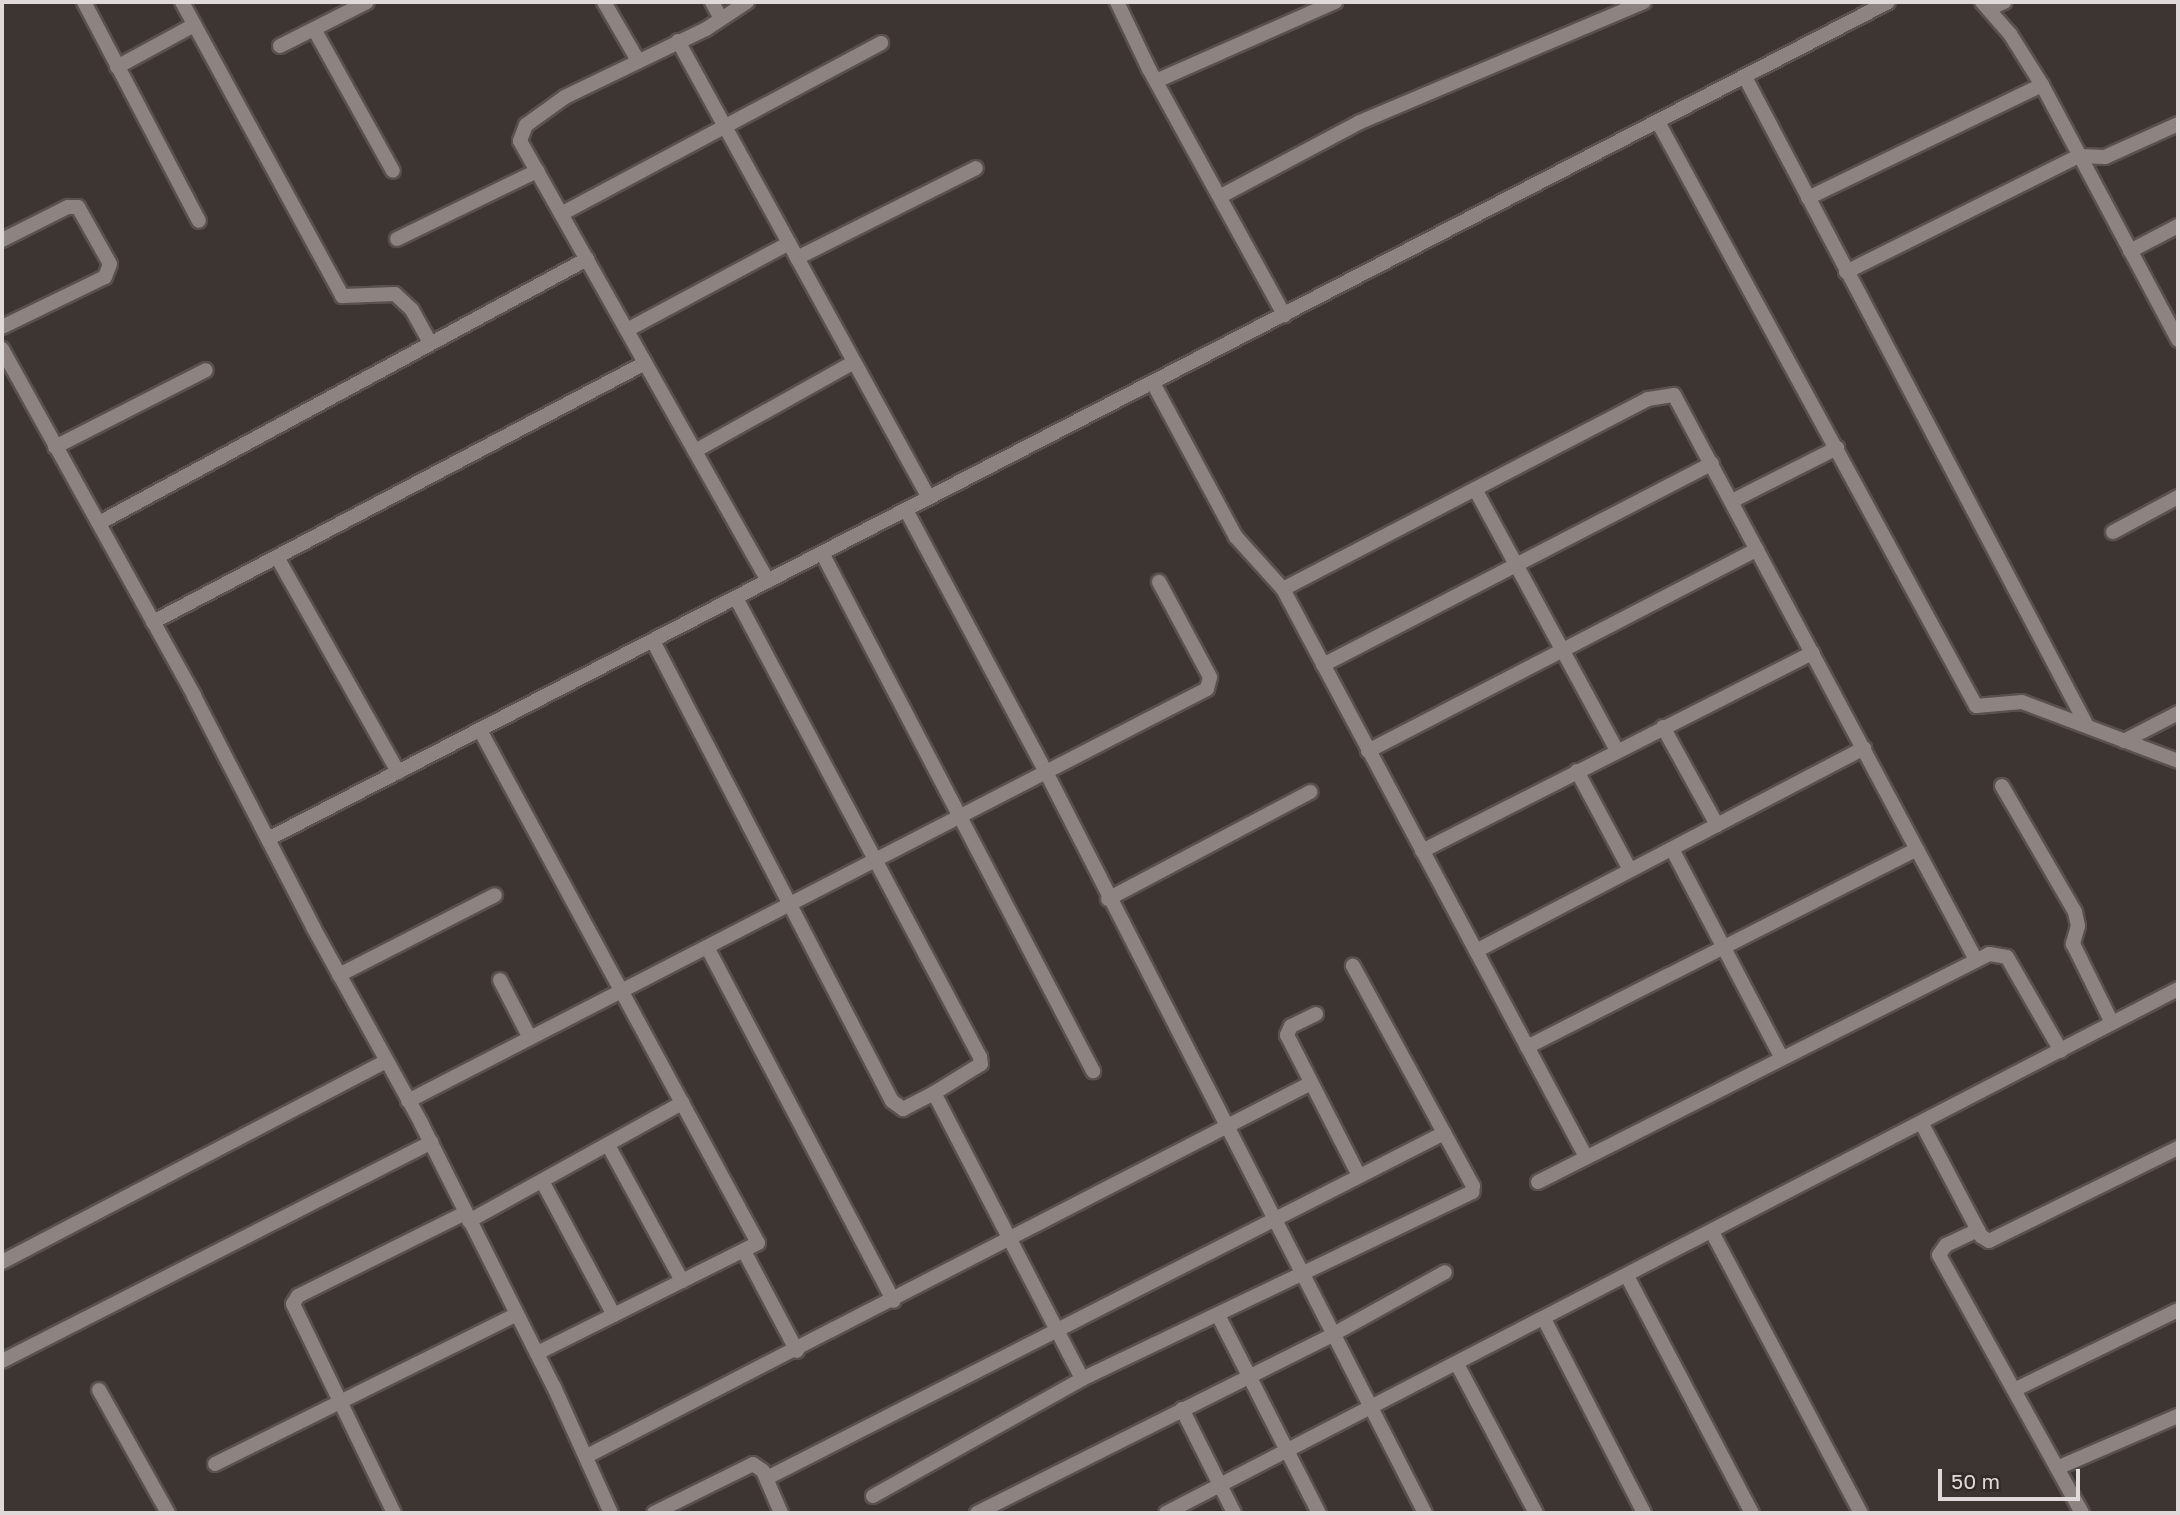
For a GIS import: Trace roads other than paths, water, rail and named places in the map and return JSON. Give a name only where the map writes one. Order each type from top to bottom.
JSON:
[{"type":"street","points":[[84,2],[199,221]]},
{"type":"street","points":[[182,2],[342,296],[395,294],[412,310],[430,342]]},
{"type":"street","points":[[280,46],[367,2]]},
{"type":"street","points":[[604,2],[637,59]]},
{"type":"street","points":[[712,2],[721,19]]},
{"type":"street","points":[[747,2],[721,19],[565,97],[526,125],[520,141],[768,581]]},
{"type":"street","points":[[1118,2],[1156,80],[1284,315]]},
{"type":"street","points":[[1156,80],[1335,2]]},
{"type":"street","points":[[1221,196],[1360,122],[1644,2]]},
{"type":"street","points":[[268,839],[1888,2]]},
{"type":"street","points":[[2004,2],[1985,5],[2042,85],[2177,336]]},
{"type":"street","points":[[117,67],[194,25]]},
{"type":"street","points":[[314,29],[393,171]]},
{"type":"street","points":[[678,41],[929,498]]},
{"type":"street","points":[[561,214],[881,43]]},
{"type":"street","points":[[1745,77],[2086,724]]},
{"type":"street","points":[[1808,198],[2042,85]]},
{"type":"street","points":[[1658,122],[1976,706],[2012,700],[2086,724],[2178,761]]},
{"type":"street","points":[[1846,272],[2079,156],[2105,157],[2178,124]]},
{"type":"street","points":[[797,258],[976,167]]},
{"type":"street","points":[[397,239],[537,171]]},
{"type":"street","points":[[2,240],[68,207],[78,207],[110,271],[2,327]]},
{"type":"street","points":[[2130,251],[2178,226]]},
{"type":"street","points":[[627,330],[789,243]]},
{"type":"street","points":[[99,523],[402,362],[430,342],[587,260]]},
{"type":"street","points":[[2,349],[153,622],[430,1142],[537,1353],[587,1456],[611,1513]]},
{"type":"street","points":[[695,452],[854,362]]},
{"type":"street","points":[[153,622],[645,363]]},
{"type":"street","points":[[55,447],[206,370]]},
{"type":"street","points":[[1153,383],[1236,537],[1283,589],[1586,1157]]},
{"type":"street","points":[[1283,589],[1663,393],[1677,398],[1976,960]]},
{"type":"street","points":[[1732,501],[1837,448]]},
{"type":"street","points":[[1323,664],[1712,463]]},
{"type":"street","points":[[1475,489],[1617,750]]},
{"type":"street","points":[[2113,532],[2178,496]]},
{"type":"street","points":[[906,510],[1046,772],[1301,1276],[1425,1513]]},
{"type":"street","points":[[1368,751],[1758,549]]},
{"type":"street","points":[[822,554],[1093,1072]]},
{"type":"street","points":[[276,557],[398,772]]},
{"type":"street","points":[[408,1101],[1210,686],[1210,677],[1159,582]]},
{"type":"street","points":[[653,641],[792,903],[892,1101],[903,1109],[934,1093],[981,1064],[980,1057],[736,598]]},
{"type":"street","points":[[1422,851],[1813,653]]},
{"type":"street","points":[[2124,741],[2178,713]]},
{"type":"street","points":[[1663,727],[1717,825]]},
{"type":"street","points":[[481,730],[758,1243],[537,1353]]},
{"type":"street","points":[[1476,951],[1864,748]]},
{"type":"street","points":[[1577,771],[1630,870]]},
{"type":"street","points":[[2002,786],[2075,912],[2078,926],[2073,944],[2112,1023]]},
{"type":"street","points":[[1108,898],[1310,792]]},
{"type":"street","points":[[1672,849],[1781,1057]]},
{"type":"street","points":[[1527,1047],[1917,849]]},
{"type":"street","points":[[339,975],[495,895]]},
{"type":"street","points":[[707,947],[894,1301]]},
{"type":"street","points":[[1538,1182],[1781,1057],[1976,960],[1999,952],[2007,957],[2061,1051]]},
{"type":"street","points":[[873,1496],[1082,1380],[1472,1192],[1473,1186],[1353,966]]},
{"type":"street","points":[[500,980],[530,1038]]},
{"type":"street","points":[[1166,1513],[1922,1124],[2178,989]]},
{"type":"street","points":[[1316,1014],[1287,1032],[1359,1176]]},
{"type":"street","points":[[2,1262],[386,1060]]},
{"type":"street","points":[[587,1456],[797,1351],[1311,1083]]},
{"type":"street","points":[[934,1093],[1082,1380]]},
{"type":"street","points":[[394,1513],[296,1315],[295,1299],[542,1181],[682,1103]]},
{"type":"street","points":[[1922,1124],[1984,1239],[1996,1239],[2178,1148]]},
{"type":"street","points":[[767,1478],[1444,1133]]},
{"type":"street","points":[[2,1362],[430,1142]]},
{"type":"street","points":[[608,1145],[682,1281]]},
{"type":"street","points":[[542,1181],[614,1315]]},
{"type":"street","points":[[1978,1230],[1947,1245],[1940,1255],[2082,1513]]},
{"type":"street","points":[[1712,1232],[1861,1513]]},
{"type":"street","points":[[744,1251],[797,1351]]},
{"type":"street","points":[[977,1513],[1332,1335],[1445,1272]]},
{"type":"street","points":[[1627,1276],[1752,1513]]},
{"type":"street","points":[[2014,1390],[2178,1310]]},
{"type":"street","points":[[215,1464],[516,1314]]},
{"type":"street","points":[[1218,1315],[1247,1377],[1319,1513]]},
{"type":"street","points":[[1544,1319],[1644,1513]]},
{"type":"street","points":[[1457,1364],[1536,1513]]},
{"type":"street","points":[[99,1390],[168,1513]]},
{"type":"street","points":[[1182,1409],[1234,1513]]},
{"type":"street","points":[[2057,1468],[2178,1416]]},
{"type":"street","points":[[654,1513],[675,1508],[750,1464],[757,1465],[767,1478],[781,1513]]}]
